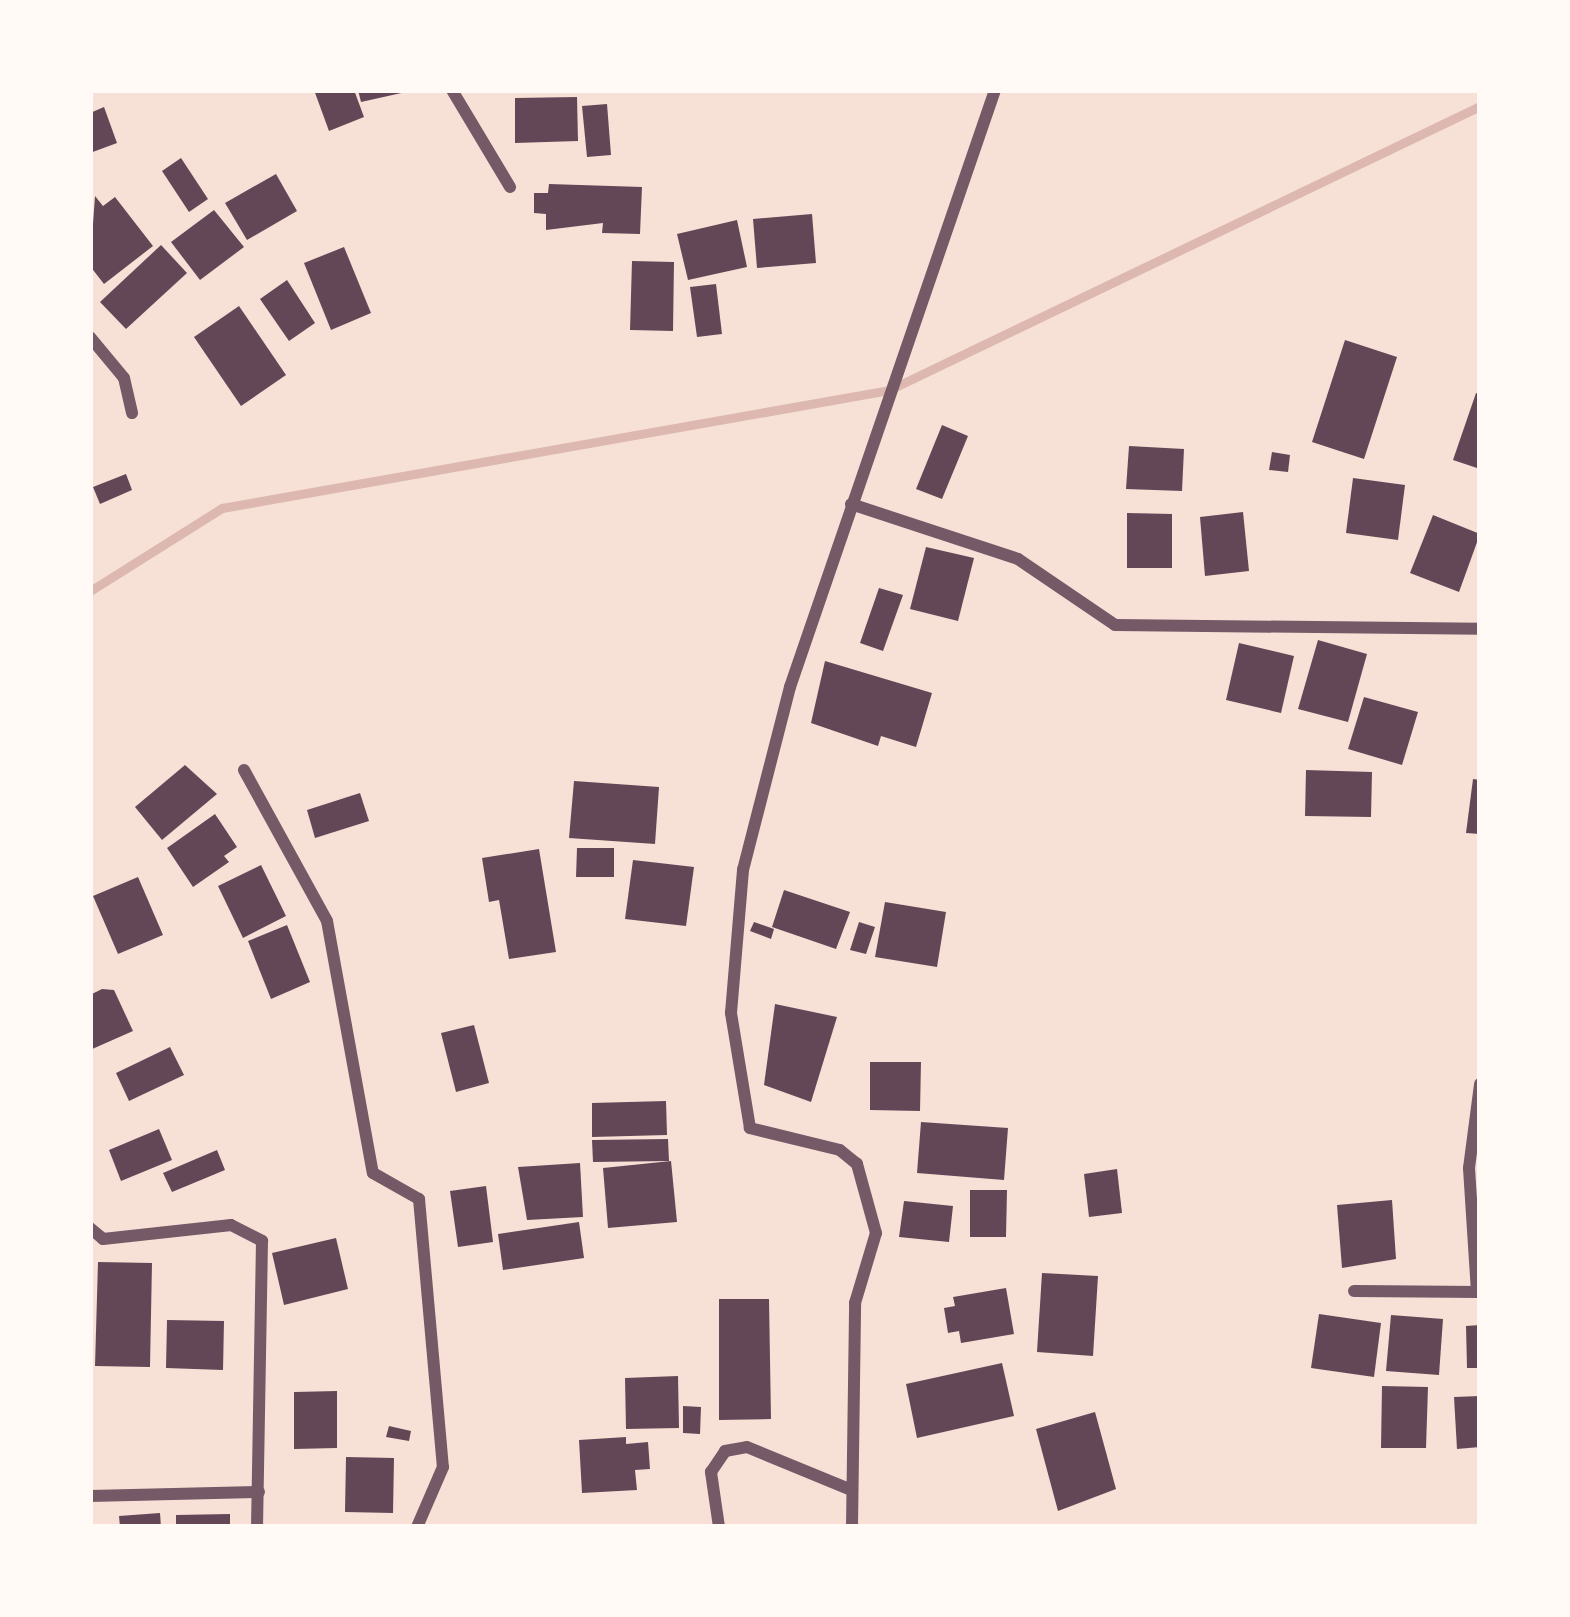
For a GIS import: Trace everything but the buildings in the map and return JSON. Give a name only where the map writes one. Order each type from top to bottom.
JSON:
[{"type":"street","points":[[452,90],[510,187]]},
{"type":"street","points":[[852,1527],[855,1304],[876,1233],[856,1164],[840,1150],[750,1128],[730,1013],[742,870],[790,687],[994,90]]},
{"type":"street","points":[[90,337],[124,378],[131,413]]},
{"type":"street","points":[[851,504],[1018,559],[1115,625],[1480,629]]},
{"type":"street","points":[[244,770],[327,921],[373,1173],[419,1199],[442,1467],[417,1527]]},
{"type":"street","points":[[1354,1291],[1479,1292],[1469,1168],[1480,1084]]},
{"type":"street","points":[[90,1228],[103,1239],[231,1225],[262,1241],[257,1527]]},
{"type":"street","points":[[718,1527],[711,1472],[725,1451],[747,1447],[849,1489]]},
{"type":"street","points":[[90,1496],[260,1492]]},
{"type":"waterway","points":[[90,591],[222,508],[889,390],[1480,106]]}]
